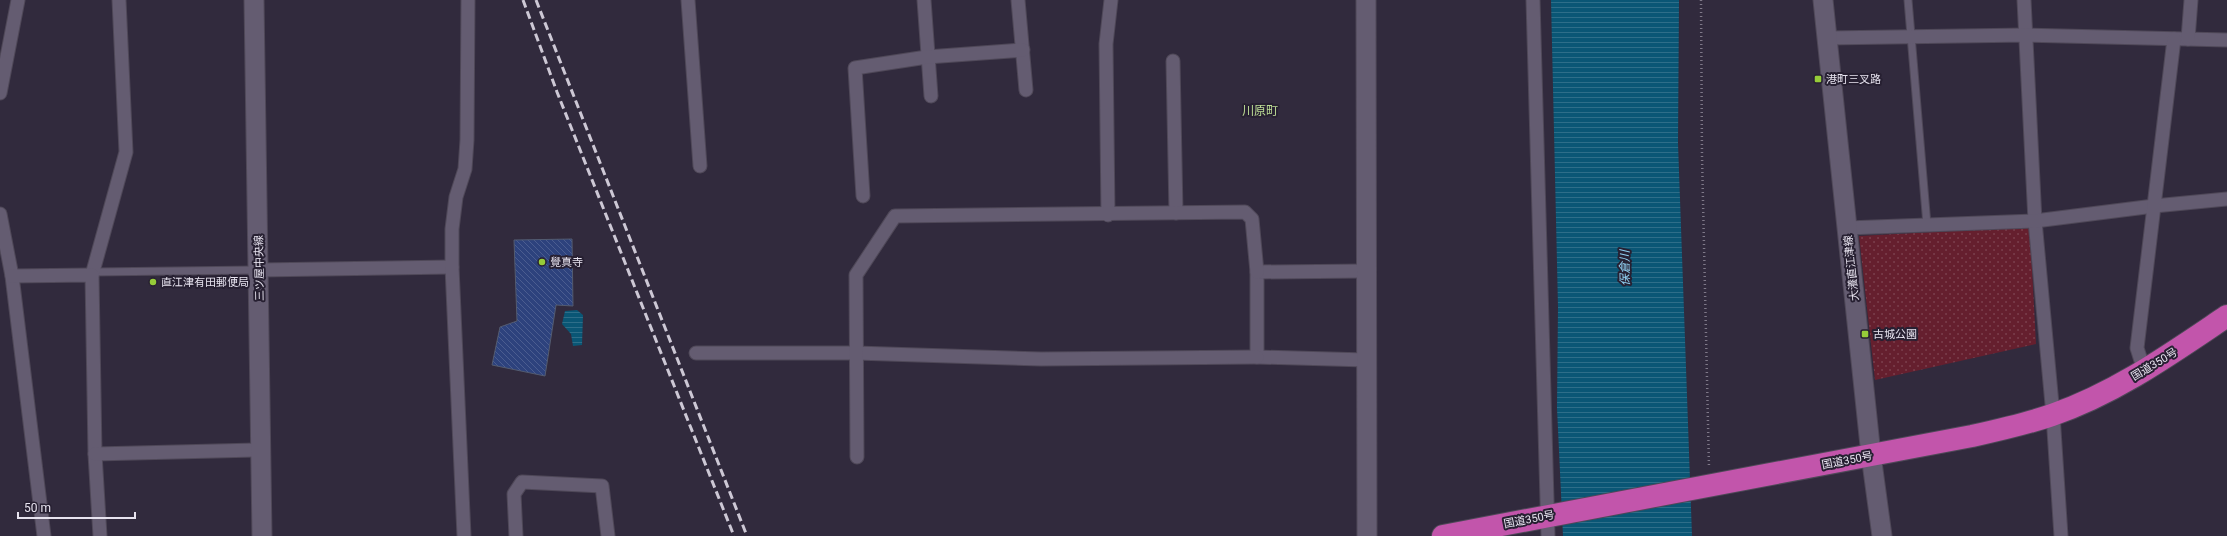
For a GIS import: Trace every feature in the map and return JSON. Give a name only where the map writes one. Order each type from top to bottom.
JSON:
[{"type":"highway","name":"国道350号","points":[[1443,536],[1550,522],[1707,487],[1980,434],[2053,415],[2108,391],[2144,370],[2227,316]]},
{"type":"main road","name":"三ツ屋中央線","points":[[254,0],[262,536]]},
{"type":"main road","points":[[1366,0],[1365,271],[1367,536]]},
{"type":"main road","name":"大瀁直江津線","points":[[1823,0],[1882,536]]},
{"type":"street","points":[[0,93],[3,63],[18,0]]},
{"type":"street","points":[[100,536],[95,454],[93,273],[126,152],[119,0]]},
{"type":"street","points":[[464,536],[452,267],[452,229],[456,197],[465,169],[467,147],[468,0]]},
{"type":"street","points":[[688,0],[700,166]]},
{"type":"street","points":[[924,0],[931,96]]},
{"type":"street","points":[[1018,0],[1026,90]]},
{"type":"street","points":[[1108,215],[1106,44],[1111,0]]},
{"type":"street","points":[[1533,0],[1550,522]]},
{"type":"street","points":[[2024,0],[2035,221],[2053,415],[2061,536]]},
{"type":"street","points":[[2188,39],[2191,0]]},
{"type":"street","points":[[1827,38],[2026,35],[2227,40]]},
{"type":"street","points":[[2144,370],[2137,348],[2174,39]]},
{"type":"street","points":[[863,196],[855,68],[927,57],[1023,50]]},
{"type":"street","points":[[1174,61],[1176,213]]},
{"type":"street","points":[[1847,228],[2035,221],[2154,206],[2227,199]]},
{"type":"street","points":[[857,457],[856,275],[896,216],[1108,215],[1245,212],[1252,219],[1257,272],[1257,358]]},
{"type":"street","points":[[0,214],[12,276],[44,536]]},
{"type":"street","points":[[259,270],[452,267]]},
{"type":"street","points":[[1257,272],[1365,271]]},
{"type":"street","points":[[12,276],[93,273]]},
{"type":"street","points":[[696,353],[856,353],[1041,359],[1257,358],[1366,360]]},
{"type":"street","points":[[95,454],[261,450]]},
{"type":"street","points":[[516,536],[514,494],[522,482],[602,486],[608,536]]},
{"type":"lane","points":[[1908,0],[1927,225]]},
{"type":"lane","points":[[93,273],[259,270]]},
{"type":"path","points":[[1701,0],[1707,487]]},
{"type":"shaded area","points":[[2027,227],[2030,231],[2036,344],[1875,380],[1859,236]]},
{"type":"water","name":"保倉川","points":[[1551,0],[1679,0],[1678,143],[1692,536],[1563,536],[1557,408],[1558,307]]},
{"type":"water","points":[[577,310],[583,315],[582,345],[573,346],[571,334],[562,324],[565,311]]},
{"type":"building","points":[[572,239],[573,306],[556,305],[545,376],[492,365],[500,327],[517,321],[514,240]]},
{"type":"railway","points":[[523,0],[557,92],[734,536]]},
{"type":"railway","points":[[536,0],[747,536]]},
{"type":"place","name":"港町三叉路","points":[[1818,79]]},
{"type":"place","name":"覺真寺","points":[[542,262]]},
{"type":"place","name":"直江津有田郵便局","points":[[153,282]]},
{"type":"place","name":"古城公園","points":[[1865,334]]},
{"type":"district","name":"川原町","points":[[1260,111]]}]
